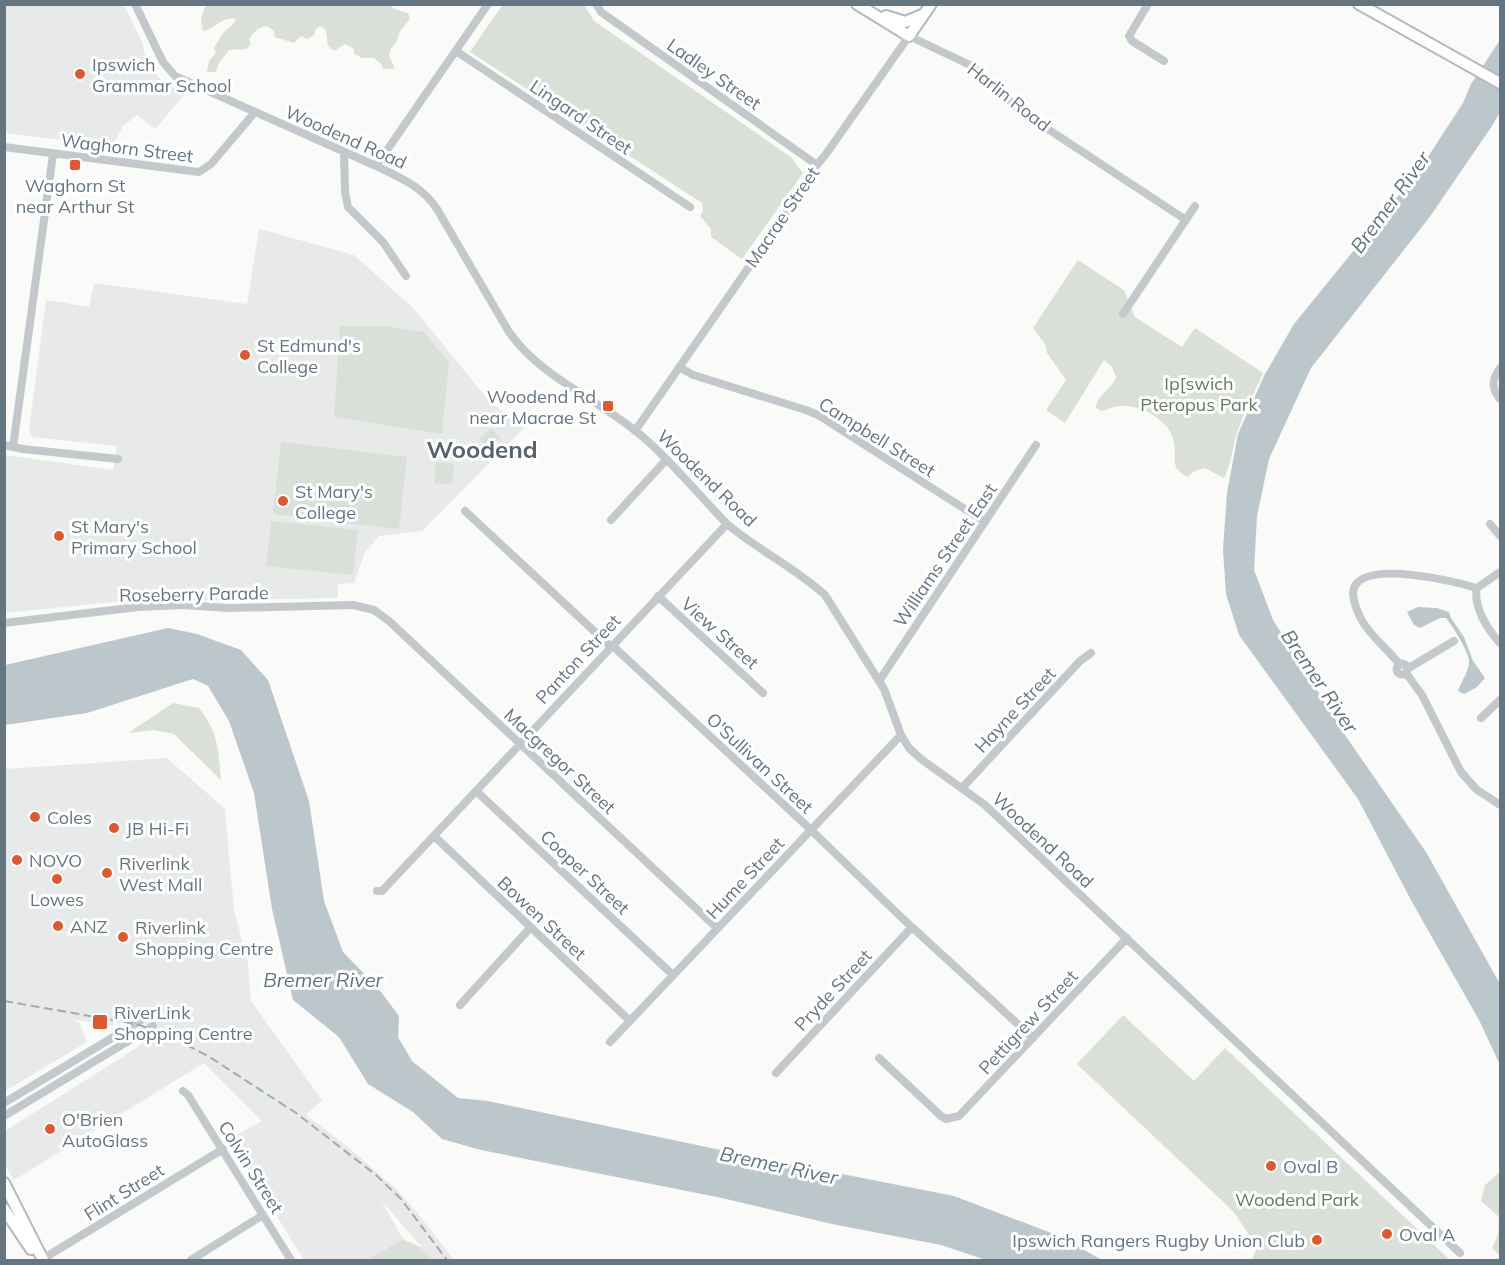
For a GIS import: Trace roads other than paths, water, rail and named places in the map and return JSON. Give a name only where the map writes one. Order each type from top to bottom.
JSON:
[{"type":"main road","points":[[858,4],[901,22],[912,20],[929,8]]},
{"type":"main road","name":"Harlin Road","points":[[858,4],[909,36]]},
{"type":"main road","points":[[1359,4],[1500,83]]},
{"type":"main road","name":"Macrae Street","points":[[909,36],[929,8]]},
{"type":"main road","points":[[4,1183],[42,1260]]},
{"type":"main road","points":[[4,1209],[30,1247],[42,1260]]},
{"type":"street","name":"Woodend Road","points":[[135,4],[169,71],[181,79],[376,166],[415,186],[432,201],[509,332],[524,351],[554,375],[635,431],[727,524],[825,595],[879,681],[901,735],[909,748],[985,805],[1460,1253]]},
{"type":"street","points":[[376,166],[488,4]]},
{"type":"street","name":"Ladley Street","points":[[596,4],[601,12],[817,165]]},
{"type":"street","points":[[1148,4],[1129,36],[1132,41],[1164,61]]},
{"type":"street","name":"Macrae Street","points":[[635,431],[810,182],[817,165],[909,36]]},
{"type":"street","name":"Harlin Road","points":[[909,36],[972,66],[1022,112],[1186,220]]},
{"type":"street","name":"Lingard Street","points":[[456,51],[690,207]]},
{"type":"street","name":"Waghorn Street","points":[[4,147],[199,172],[211,164],[255,112]]},
{"type":"street","points":[[344,152],[345,192],[348,207],[383,242],[406,276]]},
{"type":"street","points":[[53,154],[9,446],[118,459]]},
{"type":"street","points":[[1124,314],[1195,206]]},
{"type":"street","name":"Campbell Street","points":[[679,367],[693,375],[818,415],[985,522]]},
{"type":"street","points":[[1500,368],[1494,377],[1493,386],[1500,399]]},
{"type":"street","name":"Williams Street East","points":[[879,681],[1036,445]]},
{"type":"street","points":[[611,520],[666,460]]},
{"type":"street","name":"O'Sullivan Street","points":[[465,511],[1033,1038]]},
{"type":"street","name":"Panton Street","points":[[377,891],[382,891],[727,524]]},
{"type":"street","points":[[1490,524],[1500,536]]},
{"type":"street","points":[[1500,572],[1477,588],[1476,597],[1487,628],[1500,643]]},
{"type":"street","points":[[1477,588],[1418,575],[1369,577],[1359,581],[1354,588],[1354,596],[1362,621],[1404,669],[1422,695],[1461,772],[1476,789],[1500,805]]},
{"type":"street","name":"View Street","points":[[658,596],[763,693]]},
{"type":"street","name":"Roseberry Parade","points":[[4,623],[182,605],[252,608],[353,605],[370,609],[383,616]]},
{"type":"street","name":"Macgregor Street","points":[[383,616],[717,928]]},
{"type":"street","points":[[1404,669],[1454,641]]},
{"type":"street","name":"Hayne Street","points":[[962,788],[1080,661],[1091,653]]},
{"type":"street","points":[[1481,718],[1500,700]]},
{"type":"street","name":"Hume Street","points":[[610,1042],[901,735]]},
{"type":"street","name":"Cooper Street","points":[[476,791],[673,975]]},
{"type":"street","name":"Bowen Street","points":[[434,836],[630,1021]]},
{"type":"street","name":"Pryde Street","points":[[776,1073],[912,927]]},
{"type":"street","points":[[460,1005],[530,928]]},
{"type":"street","name":"Pettigrew Street","points":[[879,1058],[936,1113],[946,1119],[959,1116],[1127,938]]},
{"type":"street","points":[[4,1102],[140,1021]]},
{"type":"street","points":[[4,1116],[153,1026]]},
{"type":"street","name":"Colvin Street","points":[[183,1091],[188,1095],[223,1149],[291,1260]]},
{"type":"street","name":"Flint Street","points":[[42,1260],[223,1149]]},
{"type":"street","points":[[190,1260],[263,1215]]},
{"type":"water","name":"Bremer River","points":[[1500,40],[1500,112],[1492,126],[1429,218],[1311,368],[1269,459],[1257,516],[1254,570],[1273,620],[1347,738],[1426,852],[1500,984],[1500,1065],[1479,1020],[1412,902],[1358,799],[1239,635],[1226,594],[1223,550],[1227,493],[1238,434],[1264,376],[1294,324],[1420,169]]},
{"type":"water","points":[[1418,607],[1437,608],[1449,612],[1464,637],[1473,661],[1485,678],[1477,687],[1464,694],[1458,691],[1469,664],[1466,651],[1446,618],[1440,618],[1420,628],[1414,625],[1407,612]]},
{"type":"water","name":"Bremer River","points":[[168,628],[197,634],[241,650],[268,680],[309,801],[324,901],[343,952],[378,988],[399,1016],[398,1037],[412,1061],[458,1098],[488,1101],[954,1196],[1059,1236],[1102,1260],[986,1260],[941,1245],[481,1150],[442,1139],[413,1112],[368,1084],[339,1037],[293,1000],[272,909],[254,793],[229,721],[208,686],[193,679],[87,713],[5,725],[5,665]]},
{"type":"railway","points":[[4,1001],[136,1024],[163,1033],[208,1056],[296,1113],[376,1175],[401,1199],[447,1260]]},
{"type":"place","name":"Ipswich Grammar School","points":[[80,74]]},
{"type":"place","name":"Waghorn St near Arthur St","points":[[75,165]]},
{"type":"place","name":"St Edmund's College","points":[[245,355]]},
{"type":"place","name":"Woodend Rd near Macrae St","points":[[608,406]]},
{"type":"place","name":"St Mary's College","points":[[283,501]]},
{"type":"place","name":"St Mary's Primary School","points":[[59,536]]},
{"type":"place","name":"Coles","points":[[35,817]]},
{"type":"place","name":"JB Hi-Fi","points":[[114,828]]},
{"type":"place","name":"NOVO","points":[[17,860]]},
{"type":"place","name":"Riverlink West Mall","points":[[107,873]]},
{"type":"place","name":"Lowes","points":[[57,879]]},
{"type":"place","name":"ANZ","points":[[58,926]]},
{"type":"place","name":"Riverlink Shopping Centre","points":[[123,937]]},
{"type":"place","name":"RiverLink Shopping Centre","points":[[100,1022]]},
{"type":"place","name":"O'Brien AutoGlass","points":[[50,1129]]},
{"type":"place","name":"Oval B","points":[[1271,1166]]},
{"type":"place","name":"Oval A","points":[[1387,1234]]},
{"type":"place","name":"Ipswich Rangers Rugby Union Club","points":[[1317,1240]]},
{"type":"district","name":"Woodend","points":[[482,449]]},
{"type":"park label","name":"Ip[swich Pteropus Park","points":[[1199,394]]},
{"type":"park label","name":"Woodend Park","points":[[1297,1199]]}]
